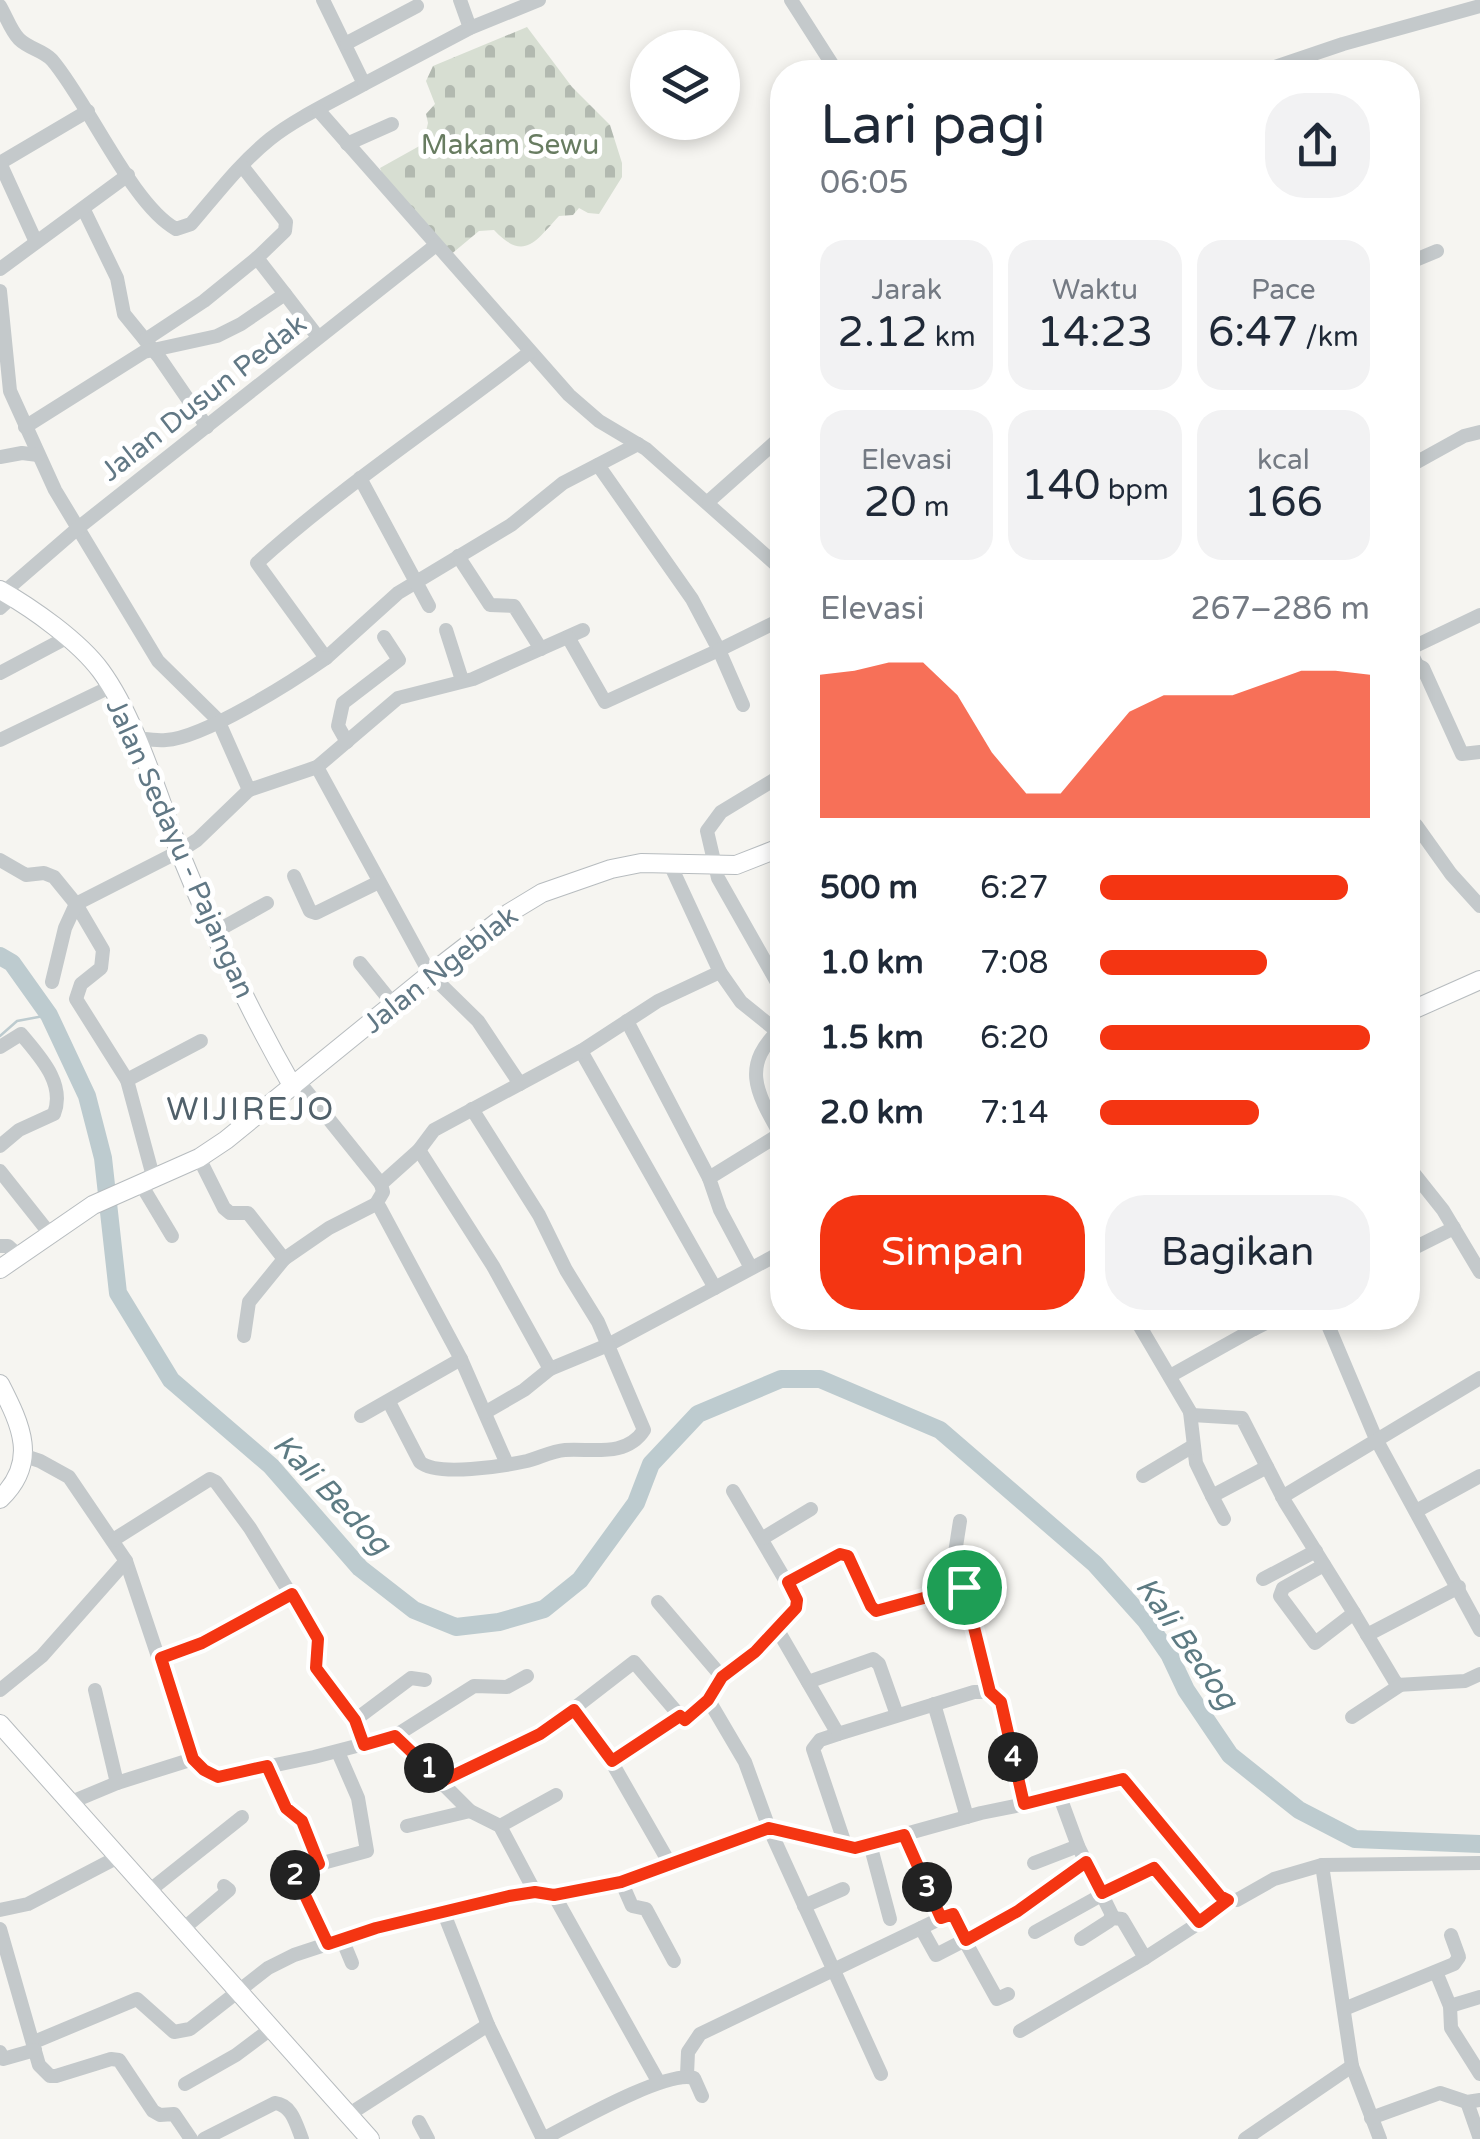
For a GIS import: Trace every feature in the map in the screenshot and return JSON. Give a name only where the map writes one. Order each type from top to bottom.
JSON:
[{"type":"main road","name":"Jalan Sedayu - Pajangan","points":[[4,597],[66,638],[97,666],[110,687],[215,932],[296,1084]]},
{"type":"main road","name":"Jalan Ngeblak","points":[[0,1269],[93,1205],[199,1158],[430,974],[509,913],[542,893],[611,869],[669,862],[746,862],[770,852]]},
{"type":"main road","points":[[1420,1007],[1480,980]]},
{"type":"main road","points":[[0,1384],[21,1428],[22,1454],[16,1482],[0,1498]]},
{"type":"main road","points":[[0,1724],[370,2139]]},
{"type":"street","points":[[324,0],[364,84]]},
{"type":"street","points":[[460,0],[470,28]]},
{"type":"street","points":[[0,6],[16,36],[50,57],[128,175],[162,220],[176,229],[190,224],[242,166],[292,122],[470,28],[538,0]]},
{"type":"street","points":[[791,0],[829,60]]},
{"type":"street","points":[[347,44],[417,6]]},
{"type":"street","points":[[1295,60],[1480,6]]},
{"type":"street","points":[[319,111],[582,408],[638,444],[770,559]]},
{"type":"street","points":[[36,242],[0,163],[88,112]]},
{"type":"street","points":[[347,144],[392,124]]},
{"type":"street","points":[[24,427],[136,356],[257,258],[287,225],[242,166]]},
{"type":"street","points":[[0,269],[128,175]]},
{"type":"street","points":[[84,210],[117,278],[120,306],[206,426]]},
{"type":"street","name":"Jalan Dusun Pedak","points":[[4,597],[78,528],[436,245]]},
{"type":"street","points":[[1420,258],[1438,251]]},
{"type":"street","points":[[257,258],[318,337]]},
{"type":"street","points":[[0,291],[10,390],[24,427],[78,528],[158,662],[218,720],[249,790]]},
{"type":"street","points":[[149,345],[174,348],[218,336],[285,294]]},
{"type":"street","points":[[326,658],[256,562],[360,478],[446,418],[530,352]]},
{"type":"street","points":[[1420,460],[1464,436],[1480,432]]},
{"type":"street","points":[[135,738],[168,740],[266,696],[326,658],[415,581],[512,524],[563,484],[638,444]]},
{"type":"street","points":[[709,502],[770,447]]},
{"type":"street","points":[[0,456],[38,455]]},
{"type":"street","points":[[598,464],[692,599],[743,705]]},
{"type":"street","points":[[360,478],[429,606]]},
{"type":"street","points":[[458,556],[490,606],[514,606],[541,649]]},
{"type":"street","points":[[1420,642],[1480,615]]},
{"type":"street","points":[[347,742],[338,726],[343,703],[399,660],[370,616]]},
{"type":"street","points":[[568,637],[605,702],[770,625]]},
{"type":"street","points":[[446,630],[462,680]]},
{"type":"street","points":[[52,982],[65,928],[76,904],[180,852],[249,790],[317,766],[398,698],[473,679],[583,630]]},
{"type":"street","points":[[0,673],[66,638]]},
{"type":"street","points":[[1420,667],[1462,754],[1480,752]]},
{"type":"street","points":[[0,740],[110,687]]},
{"type":"street","points":[[317,766],[430,974],[478,1021],[520,1084]]},
{"type":"street","points":[[770,782],[720,812],[707,831],[718,878],[770,971]]},
{"type":"street","points":[[1420,831],[1480,906]]},
{"type":"street","points":[[0,860],[26,876],[50,875],[76,904],[103,950],[101,968],[81,984],[76,999],[126,1080],[144,1185],[172,1236]]},
{"type":"street","points":[[669,862],[720,972],[741,1002],[770,1022]]},
{"type":"street","points":[[294,876],[310,911],[316,913],[379,882]]},
{"type":"street","points":[[215,932],[267,903]]},
{"type":"street","points":[[360,963],[393,1004]]},
{"type":"street","points":[[382,1184],[420,1150],[434,1130],[581,1051],[658,1002],[720,972]]},
{"type":"street","points":[[627,1021],[751,1268]]},
{"type":"street","points":[[0,1047],[21,1034],[50,1072],[57,1102],[54,1114],[19,1130],[0,1146]]},
{"type":"street","points":[[770,1040],[760,1052],[756,1074],[758,1090],[770,1113]]},
{"type":"street","points":[[126,1080],[201,1042]]},
{"type":"street","points":[[581,1051],[715,1288]]},
{"type":"street","points":[[244,1336],[249,1302],[284,1259],[329,1228],[376,1204],[383,1192],[382,1184],[296,1084]]},
{"type":"street","points":[[390,1402],[424,1467],[454,1469],[508,1464],[564,1450],[600,1452],[642,1434],[644,1428],[608,1345],[539,1215],[472,1109]]},
{"type":"street","points":[[709,1178],[770,1141]]},
{"type":"street","points":[[420,1150],[493,1266],[550,1370]]},
{"type":"street","points":[[199,1158],[224,1208],[230,1213],[248,1212],[284,1259]]},
{"type":"street","points":[[0,1171],[50,1234]]},
{"type":"street","points":[[1420,1181],[1443,1210],[1480,1272]]},
{"type":"street","points":[[376,1204],[462,1360],[508,1464]]},
{"type":"street","points":[[1420,1245],[1454,1228]]},
{"type":"street","points":[[0,1246],[8,1246],[19,1256]]},
{"type":"street","points":[[486,1412],[550,1370],[608,1345],[770,1258]]},
{"type":"street","points":[[1142,1330],[1190,1412],[1196,1463],[1224,1519]]},
{"type":"street","points":[[1170,1376],[1239,1330]]},
{"type":"street","points":[[1331,1330],[1376,1438],[1480,1630]]},
{"type":"street","points":[[361,1416],[462,1360]]},
{"type":"street","points":[[1282,1496],[1480,1378]]},
{"type":"street","points":[[1190,1412],[1199,1416],[1240,1416],[1282,1496],[1399,1686]]},
{"type":"street","points":[[1144,1476],[1193,1446]]},
{"type":"street","points":[[22,1454],[70,1477],[126,1561],[193,1759],[218,1777],[395,1736],[474,1686],[506,1687],[527,1676]]},
{"type":"street","points":[[1212,1496],[1267,1467]]},
{"type":"street","points":[[1418,1510],[1480,1476]]},
{"type":"street","points":[[112,1540],[210,1479],[216,1482],[250,1528],[318,1639],[316,1668],[355,1720],[364,1745]]},
{"type":"street","points":[[442,1781],[540,1734],[633,1662],[680,1716],[688,1720],[708,1700],[722,1677],[755,1652],[798,1604],[734,1491]]},
{"type":"street","points":[[762,1538],[811,1509]]},
{"type":"street","points":[[960,1521],[956,1553],[990,1692],[1001,1702],[1024,1804]]},
{"type":"street","points":[[788,1582],[845,1554],[876,1611],[964,1587]]},
{"type":"street","points":[[1264,1580],[1320,1558]]},
{"type":"street","points":[[1320,1558],[1284,1588],[1281,1600],[1315,1643],[1354,1613]]},
{"type":"street","points":[[0,1690],[42,1656],[126,1561]]},
{"type":"street","points":[[1367,1635],[1459,1587]]},
{"type":"street","points":[[161,1658],[202,1643],[292,1594]]},
{"type":"street","points":[[658,1602],[722,1677]]},
{"type":"street","points":[[776,1627],[838,1734]]},
{"type":"street","points":[[808,1682],[873,1659],[879,1664],[897,1716]]},
{"type":"street","points":[[1352,1716],[1399,1686],[1465,1681],[1480,1674]]},
{"type":"street","points":[[355,1720],[411,1678],[425,1680]]},
{"type":"street","points":[[95,1690],[117,1784]]},
{"type":"street","points":[[846,1847],[814,1749],[820,1740],[974,1692],[990,1692]]},
{"type":"street","points":[[708,1700],[745,1762],[769,1828],[881,2074]]},
{"type":"street","points":[[934,1704],[967,1816]]},
{"type":"street","points":[[574,1710],[612,1761],[670,1864]]},
{"type":"street","points":[[612,1761],[680,1716]]},
{"type":"street","points":[[395,1736],[470,1811],[500,1826],[535,1892]]},
{"type":"street","points":[[338,1752],[358,1798],[367,1851],[294,1872],[334,1941],[352,1963]]},
{"type":"street","points":[[69,1803],[193,1759]]},
{"type":"street","points":[[267,1766],[286,1808],[302,1821],[319,1864]]},
{"type":"street","points":[[1,2057],[35,2046],[137,1999],[174,2032],[180,2032],[190,2029],[268,1968],[334,1941],[535,1892],[554,1895],[621,1882],[769,1828],[846,1847],[870,1844],[1123,1779],[1224,1898],[1237,1900],[1274,1879],[1322,1865],[1480,1863]]},
{"type":"street","points":[[500,1826],[556,1794]]},
{"type":"street","points":[[1060,1797],[1112,1918]]},
{"type":"street","points":[[406,1826],[470,1811]]},
{"type":"street","points":[[148,1891],[242,1817]]},
{"type":"street","points":[[904,1835],[941,1918]]},
{"type":"street","points":[[870,1844],[890,1919]]},
{"type":"street","points":[[1034,1863],[1078,1846]]},
{"type":"street","points":[[0,1910],[28,1904],[118,1858]]},
{"type":"street","points":[[921,1928],[937,1957],[1018,1911],[1086,1862]]},
{"type":"street","points":[[1322,1865],[1352,2066],[1380,2139]]},
{"type":"street","points":[[1035,1932],[1154,1868],[1199,1922]]},
{"type":"street","points":[[621,1882],[632,1906],[645,1907],[674,1961]]},
{"type":"street","points":[[184,1929],[229,1890],[224,1886]]},
{"type":"street","points":[[804,1906],[843,1889]]},
{"type":"street","points":[[554,1895],[658,2081]]},
{"type":"street","points":[[1020,2031],[1145,1958],[1199,1922],[1224,1898]]},
{"type":"street","points":[[444,1912],[488,2025],[543,2139],[658,2081],[686,2076],[696,2080],[702,2096]]},
{"type":"street","points":[[686,2076],[688,2052],[700,2034],[953,1914],[997,1999],[1008,1994]]},
{"type":"street","points":[[1081,1940],[1112,1918],[1122,1919],[1145,1958]]},
{"type":"street","points":[[0,1928],[38,2065],[50,2076],[119,2060],[152,2112],[174,2114],[191,2139]]},
{"type":"street","points":[[1344,2009],[1457,1961],[1451,1935]]},
{"type":"street","points":[[1436,1972],[1450,2006],[1451,2028],[1480,2074]]},
{"type":"street","points":[[1450,2006],[1480,1997]]},
{"type":"street","points":[[348,2114],[488,2025]]},
{"type":"street","points":[[185,2084],[272,2028]]},
{"type":"street","points":[[1245,2139],[1352,2066]]},
{"type":"street","points":[[1370,2118],[1440,2093],[1474,2101],[1480,2139]]},
{"type":"street","points":[[204,2139],[275,2103],[284,2104],[291,2112],[302,2139]]},
{"type":"street","points":[[419,2122],[428,2139]]},
{"type":"green space","name":"Makam Sewu","points":[[527,27],[572,87],[610,125],[622,163],[622,177],[599,214],[579,208],[573,215],[559,216],[529,245],[513,245],[494,230],[479,231],[449,256],[386,183],[380,168],[423,144],[426,114],[435,104],[426,81],[433,66]]},
{"type":"waterway","name":"Kali Bedog","points":[[0,956],[12,963],[49,1015],[87,1096],[103,1158],[118,1293],[171,1380],[271,1466],[360,1568],[414,1610],[456,1627],[499,1622],[544,1609],[580,1580],[636,1503],[651,1464],[698,1414],[781,1379],[820,1379],[940,1430],[1095,1564],[1146,1621],[1230,1755],[1299,1810],[1355,1839],[1480,1844]]},
{"type":"waterway","points":[[0,1036],[17,1021],[49,1015]]},
{"type":"district","name":"WIJIREJO","points":[[251,1109]]},
{"type":"route","points":[[840,1554],[848,1556],[876,1611],[964,1587],[990,1692],[1001,1702],[1024,1804],[1123,1779],[1220,1896],[1228,1900],[1199,1922],[1157,1869],[1148,1869],[1102,1893],[1086,1862],[1018,1911],[966,1940],[953,1914],[941,1918],[904,1835],[850,1848],[769,1828],[621,1882],[554,1895],[535,1892],[509,1896],[376,1928],[328,1944],[294,1872],[319,1864],[302,1821],[280,1799],[267,1766],[218,1777],[198,1766],[161,1658],[202,1643],[292,1594],[318,1639],[316,1668],[355,1720],[364,1745],[395,1736],[442,1781],[540,1734],[574,1710],[612,1761],[680,1716],[688,1720],[708,1700],[722,1677],[755,1652],[792,1614],[798,1604],[788,1582],[840,1554]]}]
